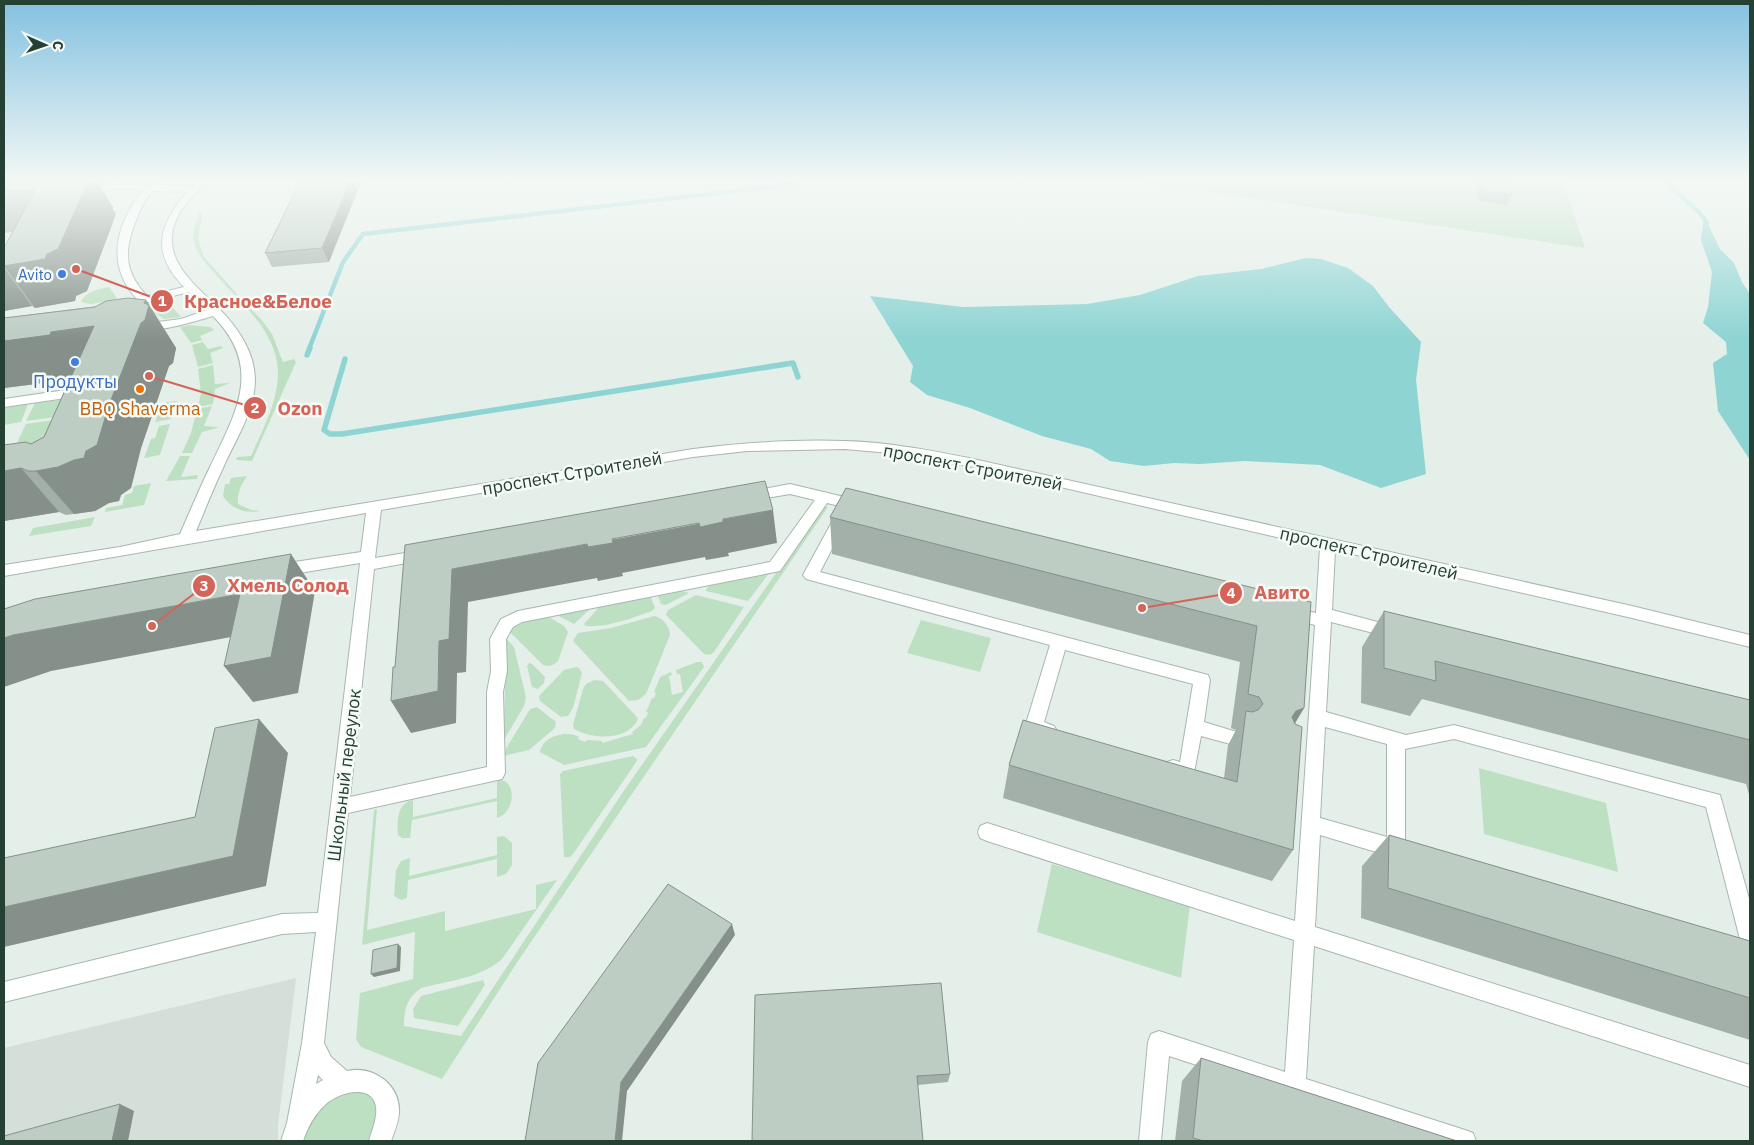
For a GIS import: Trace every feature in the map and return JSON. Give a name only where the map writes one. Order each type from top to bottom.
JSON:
[{"type":"street","points":[[125,233],[120,253],[128,280],[144,300]]},
{"type":"street","points":[[168,233],[166,249],[171,262],[191,288],[234,332],[243,348],[248,370],[248,393],[185,538]]},
{"type":"street","points":[[117,306],[191,288]]},
{"type":"street","points":[[126,330],[182,322],[214,312]]},
{"type":"street","points":[[4,403],[66,394],[79,396],[78,408]]},
{"type":"street","name":"проспект Строителей","points":[[4,571],[120,552],[185,538],[693,452],[794,445],[845,445],[900,450],[969,462],[1632,612],[1750,641]]},
{"type":"street","points":[[731,499],[790,489],[868,508]]},
{"type":"street","points":[[340,807],[496,773],[495,692],[499,671],[498,639],[506,622],[518,617],[775,567],[824,496]]},
{"type":"street","points":[[849,503],[811,575],[1202,680],[1187,772],[1158,763]]},
{"type":"street","name":"Школьный переулок","points":[[295,1131],[313,1043],[374,506]]},
{"type":"street","name":"проспект Строителей","points":[[4,561],[124,542],[185,538]]},
{"type":"street","points":[[1295,1086],[1311,824],[1307,758],[1318,717],[1328,544]]},
{"type":"street","points":[[269,572],[436,553]]},
{"type":"street","points":[[1275,609],[1411,636]]},
{"type":"street","points":[[1059,642],[1034,727],[1063,735]]},
{"type":"street","points":[[1318,717],[1406,742],[1454,732],[1714,801],[1743,883],[1750,939]]},
{"type":"street","points":[[1194,727],[1234,738]]},
{"type":"street","points":[[1396,739],[1396,849]]},
{"type":"street","points":[[1311,824],[1415,855]]},
{"type":"street","points":[[987,832],[1750,1076]]},
{"type":"street","points":[[4,992],[282,924],[326,922]]},
{"type":"street","points":[[1731,948],[1750,954]]},
{"type":"street","points":[[1150,1141],[1159,1042],[1465,1141]]},
{"type":"street","points":[[313,1043],[318,1058],[328,1072],[342,1081],[359,1079],[373,1083],[383,1094],[388,1109],[386,1127],[380,1141]]},
{"type":"street","name":"Школьный переулок","points":[[295,1131],[314,1099],[325,1090],[342,1081]]},
{"type":"shaded area","points":[[296,978],[278,1125],[278,1141],[4,1141],[4,1048]]},
{"type":"green space","points":[[199,233],[198,239],[204,257],[261,319],[272,334],[283,362],[294,359],[296,362],[252,461],[236,460],[237,457],[251,456],[273,405],[278,372],[276,358],[272,344],[265,331],[198,252],[194,242],[194,234]]},
{"type":"green space","points":[[1488,233],[1580,233],[1585,248]]},
{"type":"green space","points":[[109,287],[117,298],[114,300],[91,304],[81,302],[89,293]]},
{"type":"green space","points":[[167,301],[181,317],[164,319],[143,305]]},
{"type":"green space","points":[[189,325],[211,327],[214,330],[200,336],[202,340],[191,343],[180,327]]},
{"type":"green space","points":[[203,342],[208,349],[221,346],[223,348],[210,353],[213,363],[198,367],[192,345]]},
{"type":"green space","points":[[213,365],[215,384],[230,383],[215,389],[213,404],[198,407],[201,393],[198,369]]},
{"type":"green space","points":[[61,400],[56,417],[26,421],[35,403]]},
{"type":"green space","points":[[177,401],[171,419],[155,422],[157,418],[154,418],[156,413],[164,412],[167,402]]},
{"type":"green space","points":[[28,404],[21,422],[4,425],[4,408]]},
{"type":"green space","points":[[212,406],[204,426],[218,427],[202,432],[192,453],[182,453],[191,433],[197,409]]},
{"type":"green space","points":[[60,419],[47,455],[4,470],[26,424]]},
{"type":"green space","points":[[170,424],[160,455],[144,458],[151,439],[155,438],[159,426]]},
{"type":"green space","points":[[180,456],[190,456],[181,477],[198,475],[197,479],[166,481]]},
{"type":"green space","points":[[247,476],[240,489],[238,504],[251,510],[261,511],[239,510],[223,496],[225,484],[229,484],[231,478]]},
{"type":"green space","points":[[151,483],[144,505],[105,512],[106,508],[122,505],[125,495],[132,493],[134,486]]},
{"type":"green space","points":[[823,506],[828,507],[518,961],[442,1079],[361,1047],[356,1039],[360,993],[413,979],[415,932],[362,945],[374,810],[377,809],[367,930],[445,911],[445,931],[536,909],[536,885],[557,880],[502,959],[474,975],[421,988],[409,1000],[404,1026],[461,1036],[625,789]]},
{"type":"green space","points":[[95,517],[91,526],[29,536],[33,528]]},
{"type":"green space","points":[[770,572],[748,601],[706,591],[712,583]]},
{"type":"green space","points":[[677,590],[689,593],[666,605],[661,604],[657,594]]},
{"type":"green space","points":[[650,595],[655,608],[652,611],[611,624],[586,626],[584,624],[601,605]]},
{"type":"green space","points":[[696,595],[744,607],[714,652],[710,655],[704,654],[666,615],[668,610]]},
{"type":"green space","points":[[592,607],[574,624],[555,614]]},
{"type":"green space","points":[[547,616],[564,626],[568,632],[558,661],[549,666],[543,665],[508,630],[511,624]]},
{"type":"green space","points":[[654,616],[665,622],[669,628],[670,635],[646,694],[638,700],[629,701],[573,641],[578,633],[611,628]]},
{"type":"green space","points":[[921,620],[991,638],[980,672],[907,653]]},
{"type":"green space","points":[[506,638],[514,647],[526,697],[524,706],[504,740]]},
{"type":"green space","points":[[702,662],[704,667],[646,747],[564,765],[540,752],[542,746],[550,738],[562,734],[574,735],[585,742],[587,740],[602,741],[602,743],[633,734],[632,732],[646,718],[648,712],[646,712],[656,693],[654,692],[660,677],[671,672],[672,675],[669,676],[672,695],[683,692],[680,674],[677,674],[676,670]]},
{"type":"green space","points":[[529,663],[545,677],[544,683],[538,689],[532,687],[527,666]]},
{"type":"green space","points":[[576,667],[582,673],[573,708],[568,716],[561,717],[540,701],[539,696],[564,670]]},
{"type":"green space","points":[[594,680],[603,681],[638,719],[626,732],[618,735],[599,736],[574,729],[573,725],[583,689],[586,684]]},
{"type":"green space","points":[[537,707],[556,722],[555,728],[529,750],[504,756],[504,752],[530,709]]},
{"type":"green space","points":[[633,756],[637,761],[573,854],[570,857],[564,857],[560,774],[563,771]]},
{"type":"green space","points":[[1479,768],[1606,803],[1618,872],[1484,834]]},
{"type":"green space","points":[[502,780],[507,783],[512,793],[510,806],[507,811],[497,818],[497,801],[412,820],[410,838],[402,838],[398,835],[399,813],[408,802],[413,800],[413,817],[497,798],[497,781]]},
{"type":"green space","points":[[504,836],[512,843],[512,865],[506,874],[497,877],[497,859],[408,880],[407,898],[401,900],[394,896],[396,870],[401,861],[410,858],[409,876],[497,855],[497,837]]},
{"type":"green space","points":[[1052,864],[1190,905],[1181,978],[1037,932]]},
{"type":"green space","points":[[483,980],[485,985],[458,1026],[414,1018],[413,1009],[421,996]]},
{"type":"green space","points":[[349,1089],[371,1095],[374,1100],[377,1124],[371,1141],[301,1141],[304,1127],[322,1101]]},
{"type":"water","points":[[1702,233],[1712,233],[1720,249],[1734,263],[1742,282],[1750,294],[1750,460],[1718,411],[1713,363],[1727,354],[1726,342],[1703,323],[1708,307],[1712,272],[1701,240]]},
{"type":"water","points":[[1306,258],[1321,259],[1348,268],[1373,286],[1389,307],[1421,342],[1416,380],[1426,474],[1381,488],[1320,465],[1245,461],[1200,464],[1174,463],[1144,466],[1110,461],[1091,449],[1042,436],[970,408],[927,395],[910,382],[913,366],[870,296],[963,307],[1087,304],[1140,295],[1198,276],[1261,269]]},
{"type":"building","points":[[12,233],[65,233],[58,249],[47,254],[45,259],[4,266],[5,246]]},
{"type":"building","points":[[275,233],[328,233],[322,248],[265,253]]},
{"type":"building","points":[[128,298],[146,300],[144,303],[149,305],[145,320],[141,323],[109,405],[97,445],[86,451],[84,458],[58,467],[36,471],[28,471],[21,468],[4,471],[4,445],[26,442],[31,444],[44,437],[94,326],[51,332],[50,335],[4,341],[4,318],[95,307],[106,301]]},
{"type":"building","points":[[765,481],[773,510],[723,519],[723,522],[700,527],[699,523],[612,539],[613,543],[588,547],[587,544],[452,569],[449,639],[439,641],[438,691],[391,701],[405,545]]},
{"type":"building","points":[[846,488],[1311,602],[1304,708],[1296,711],[1292,717],[1295,724],[1302,727],[1293,850],[1009,765],[1023,720],[1237,782],[1246,711],[1258,710],[1263,704],[1259,697],[1248,694],[1257,626],[830,517]]},
{"type":"building","points":[[291,554],[271,657],[224,666],[240,594],[4,638],[4,609],[35,599]]},
{"type":"building","points":[[1384,611],[1750,700],[1750,740],[1435,661],[1436,681],[1384,668]]},
{"type":"building","points":[[259,719],[233,856],[4,907],[4,858],[195,817],[215,728]]},
{"type":"building","points":[[1389,835],[1750,941],[1750,998],[1388,888]]},
{"type":"building","points":[[668,884],[732,924],[621,1082],[615,1141],[525,1141],[538,1063]]},
{"type":"building","points":[[398,944],[397,968],[371,974],[373,950]]},
{"type":"building","points":[[941,983],[950,1074],[917,1076],[923,1141],[752,1141],[755,995]]},
{"type":"building","points":[[1201,1058],[1457,1141],[1204,1141],[1193,1138]]},
{"type":"building","points":[[120,1104],[112,1141],[4,1141],[4,1136]]},
{"type":"waterway","points":[[309,349],[343,262],[363,234],[368,233]]},
{"type":"waterway","points":[[307,355],[310,348]]},
{"type":"waterway","points":[[345,359],[324,430],[330,434],[342,434],[793,363],[798,377]]},
{"type":"place","name":"Красное&Белое","points":[[76,269]]},
{"type":"place","name":"Avito","points":[[62,274]]},
{"type":"place","name":"Продукты","points":[[75,362]]},
{"type":"place","name":"Ozon","points":[[149,376]]},
{"type":"place","name":"BBQ Shaverma","points":[[140,389]]},
{"type":"place","name":"Авито","points":[[1142,608]]},
{"type":"place","name":"Хмель Солод","points":[[152,626]]}]
